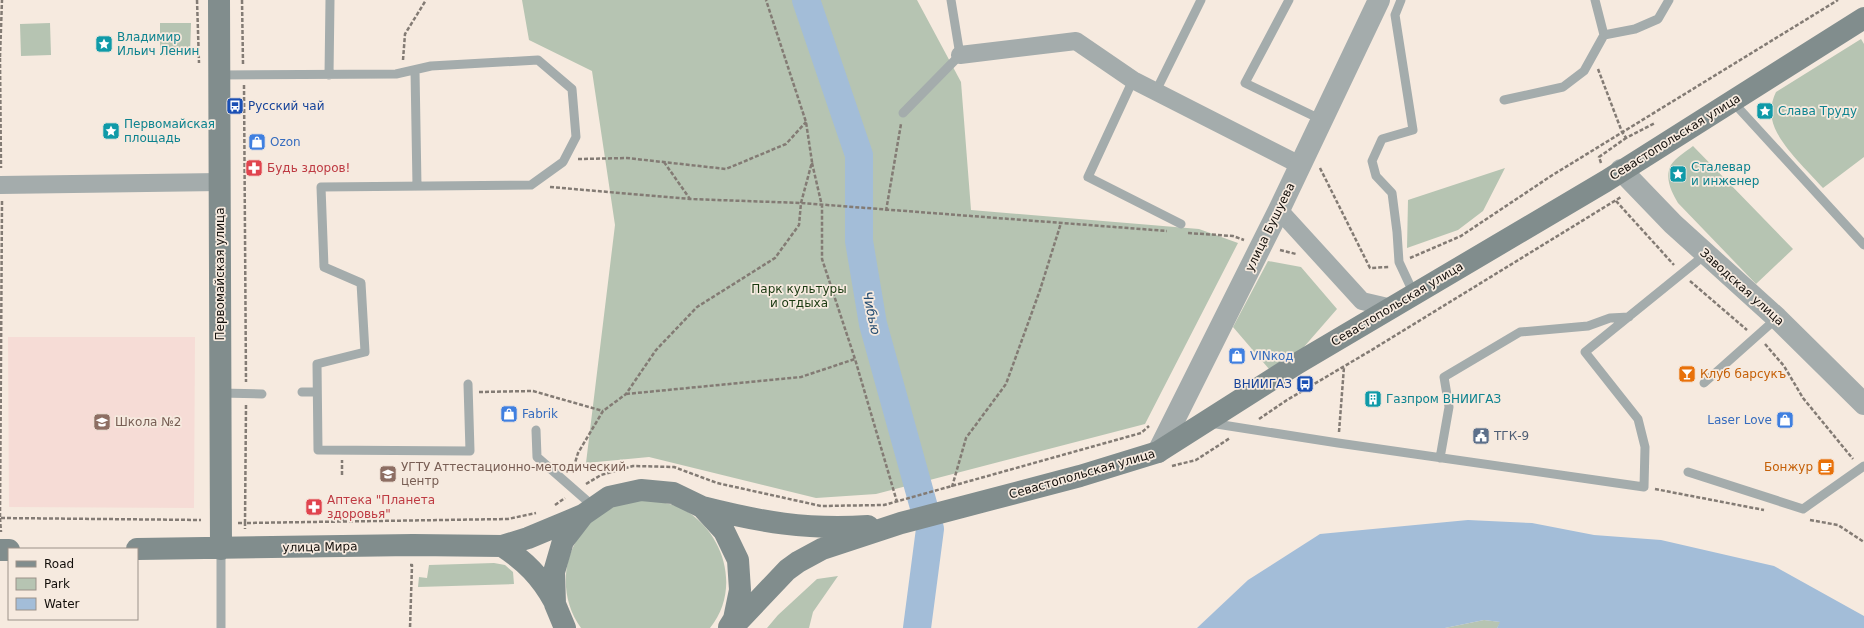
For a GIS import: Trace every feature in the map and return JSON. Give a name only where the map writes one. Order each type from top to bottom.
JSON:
[{"type":"main road","name":"Первомайская улица","points":[[219,0],[221,549]]},
{"type":"main road","name":"Севастопольская улица","points":[[732,628],[777,580],[798,562],[822,549],[901,524],[961,509],[1128,462],[1158,452],[1298,363],[1613,175],[1864,18]]},
{"type":"main road","points":[[556,628],[554,572],[563,541],[588,511],[610,497],[641,490],[673,493],[702,508],[724,531],[738,560],[740,590],[734,619],[728,628]]},
{"type":"main road","name":"Севастопольская улица","points":[[702,508],[752,520],[802,527],[852,527],[901,524]]},
{"type":"main road","name":"улица Мира","points":[[138,549],[221,549],[413,545],[502,546],[528,538],[588,511]]},
{"type":"main road","points":[[502,546],[520,557],[534,571],[555,604],[565,628]]},
{"type":"street","name":"улица Бушуева","points":[[1158,452],[1255,240],[1279,210],[1308,163],[1322,120],[1379,0]]},
{"type":"street","points":[[960,54],[1076,41],[1133,80],[1308,163]]},
{"type":"street","name":"Заводская улица","points":[[1613,175],[1672,224],[1777,318],[1864,404]]},
{"type":"street","points":[[1,185],[220,182]]},
{"type":"street","points":[[1279,210],[1362,301],[1392,308]]},
{"type":"lane","points":[[329,75],[330,0]]},
{"type":"lane","points":[[903,113],[960,54],[950,0]]},
{"type":"lane","points":[[1156,91],[1201,0]]},
{"type":"lane","points":[[1289,0],[1246,83],[1322,120]]},
{"type":"lane","points":[[1401,0],[1395,15],[1413,130],[1382,139],[1372,161],[1376,176],[1392,193],[1399,262],[1414,294]]},
{"type":"lane","points":[[1504,100],[1563,87],[1584,71],[1604,35],[1595,0]]},
{"type":"lane","points":[[1604,35],[1635,29],[1658,19],[1669,0]]},
{"type":"lane","points":[[220,75],[396,74],[431,66],[538,60],[572,89],[576,138],[563,162],[531,185],[321,187],[324,268],[361,283],[365,352],[317,364],[318,450],[470,451],[468,388]]},
{"type":"lane","points":[[415,70],[417,186]]},
{"type":"lane","points":[[1133,80],[1088,177],[1181,224]]},
{"type":"lane","points":[[1732,101],[1864,245]]},
{"type":"lane","points":[[1205,422],[1338,443],[1440,458],[1453,458],[1644,487],[1645,447],[1638,419],[1585,352],[1629,318],[1706,254]]},
{"type":"lane","points":[[1440,458],[1449,407],[1444,378],[1520,332],[1588,326],[1610,318],[1629,318]]},
{"type":"lane","points":[[1704,383],[1777,318]]},
{"type":"lane","points":[[302,392],[317,392]]},
{"type":"lane","points":[[220,394],[262,394]]},
{"type":"lane","points":[[536,430],[537,457],[572,488],[588,511]]},
{"type":"lane","points":[[1688,472],[1803,509],[1863,467]]},
{"type":"lane","points":[[221,549],[221,628]]},
{"type":"path","points":[[2,0],[0,58],[0,518],[201,520]]},
{"type":"path","points":[[242,0],[246,394],[245,523],[508,519],[538,513]]},
{"type":"path","points":[[396,74],[404,58],[405,34],[426,0]]},
{"type":"path","points":[[766,0],[806,122],[812,162],[822,206],[822,259],[855,359],[897,502]]},
{"type":"path","points":[[1308,163],[1370,268],[1389,267],[1461,236],[1551,176],[1838,0]]},
{"type":"path","points":[[1593,54],[1622,132],[1626,138]]},
{"type":"path","points":[[886,211],[903,113]]},
{"type":"path","points":[[563,162],[577,159],[627,158],[726,169],[786,144],[806,122]]},
{"type":"path","points":[[1655,123],[1626,138],[1599,157],[1613,175],[1616,201],[1682,274],[1755,337],[1760,339],[1784,366],[1802,398],[1863,467]]},
{"type":"path","points":[[664,162],[690,199]]},
{"type":"path","points":[[551,508],[566,498],[572,488],[578,453],[603,411],[626,394],[656,350],[697,307],[775,258],[799,226],[801,204],[812,162]]},
{"type":"path","points":[[531,185],[690,199],[845,207],[1172,232]]},
{"type":"path","points":[[952,487],[966,438],[1006,384],[1040,290],[1061,223]]},
{"type":"path","points":[[1187,233],[1233,236],[1246,241],[1255,240],[1296,254]]},
{"type":"path","points":[[626,394],[802,377],[855,359]]},
{"type":"path","points":[[1338,443],[1344,366]]},
{"type":"path","points":[[468,388],[533,391],[603,411]]},
{"type":"path","points":[[566,498],[572,488],[601,475],[633,466],[674,467],[717,483],[821,506],[884,505],[1141,433],[1151,424]]},
{"type":"path","points":[[1644,487],[1768,511]]},
{"type":"path","points":[[342,510],[343,522]]},
{"type":"path","points":[[1807,519],[1838,525],[1864,542]]},
{"type":"path","points":[[404,565],[412,565],[410,628]]},
{"type":"shaded area","name":"Школа №2","points":[[8,337],[195,337],[194,508],[9,507]]},
{"type":"green space","name":"Парк культуры и отдыха","points":[[522,0],[917,0],[961,82],[971,210],[1199,229],[1238,243],[1145,424],[876,494],[816,498],[649,457],[586,463],[615,225],[592,71],[529,40]]},
{"type":"green space","points":[[50,23],[51,55],[21,56],[20,24]]},
{"type":"green space","points":[[160,23],[191,23],[190,56],[160,55]]},
{"type":"green space","points":[[1861,39],[1864,44],[1864,157],[1823,188],[1793,156],[1780,137],[1772,119],[1772,102],[1776,92]]},
{"type":"green space","points":[[1693,146],[1793,249],[1756,284],[1678,203],[1673,195],[1668,175],[1671,165],[1678,157]]},
{"type":"green space","points":[[1505,168],[1483,211],[1458,230],[1407,248],[1408,200]]},
{"type":"green space","points":[[1268,261],[1301,267],[1337,309],[1303,348],[1269,369],[1233,327]]},
{"type":"green space","points":[[647,499],[683,509],[701,523],[712,535],[720,550],[726,582],[725,598],[719,613],[710,628],[581,628],[572,613],[567,597],[566,580],[568,564],[573,548],[581,534],[592,521],[606,510],[631,501]]},
{"type":"green space","points":[[494,563],[505,565],[513,572],[514,584],[418,587],[419,577],[427,578],[429,565]]},
{"type":"green space","points":[[838,576],[813,612],[809,628],[767,628],[778,615],[817,579]]},
{"type":"green space","points":[[1484,620],[1501,622],[1497,628],[1445,628]]},
{"type":"water","points":[[1468,520],[1532,523],[1594,535],[1661,540],[1774,566],[1864,616],[1864,628],[1497,628],[1500,622],[1484,620],[1445,628],[1197,628],[1248,580],[1320,534]]},
{"type":"waterway","name":"Чибью","points":[[806,0],[859,155],[859,241],[873,324],[930,529],[917,628]]},
{"type":"place","name":"Владимир Ильич Ленин","points":[[104,44]]},
{"type":"place","name":"Русский чай","points":[[235,106]]},
{"type":"place","name":"Слава Труду","points":[[1765,111]]},
{"type":"place","name":"Первомайская площадь","points":[[111,131]]},
{"type":"place","name":"Ozon","points":[[257,142]]},
{"type":"place","name":"Будь здоров!","points":[[254,168]]},
{"type":"place","name":"Сталевар и инженер","points":[[1678,174]]},
{"type":"place","name":"VINкод","points":[[1237,356]]},
{"type":"place","name":"Клуб барсукъ","points":[[1687,374]]},
{"type":"place","name":"ВНИИГАЗ","points":[[1305,384]]},
{"type":"place","name":"Газпром ВНИИГАЗ","points":[[1373,399]]},
{"type":"place","name":"Fabrik","points":[[509,414]]},
{"type":"place","name":"Laser Love","points":[[1785,420]]},
{"type":"place","name":"Школа №2","points":[[102,422]]},
{"type":"place","name":"ТГК-9","points":[[1481,436]]},
{"type":"place","name":"Бонжур","points":[[1826,467]]},
{"type":"place","name":"УГТУ Аттестационно-методический центр","points":[[388,474]]},
{"type":"place","name":"Аптека \"Планета здоровья\"","points":[[314,507]]}]
